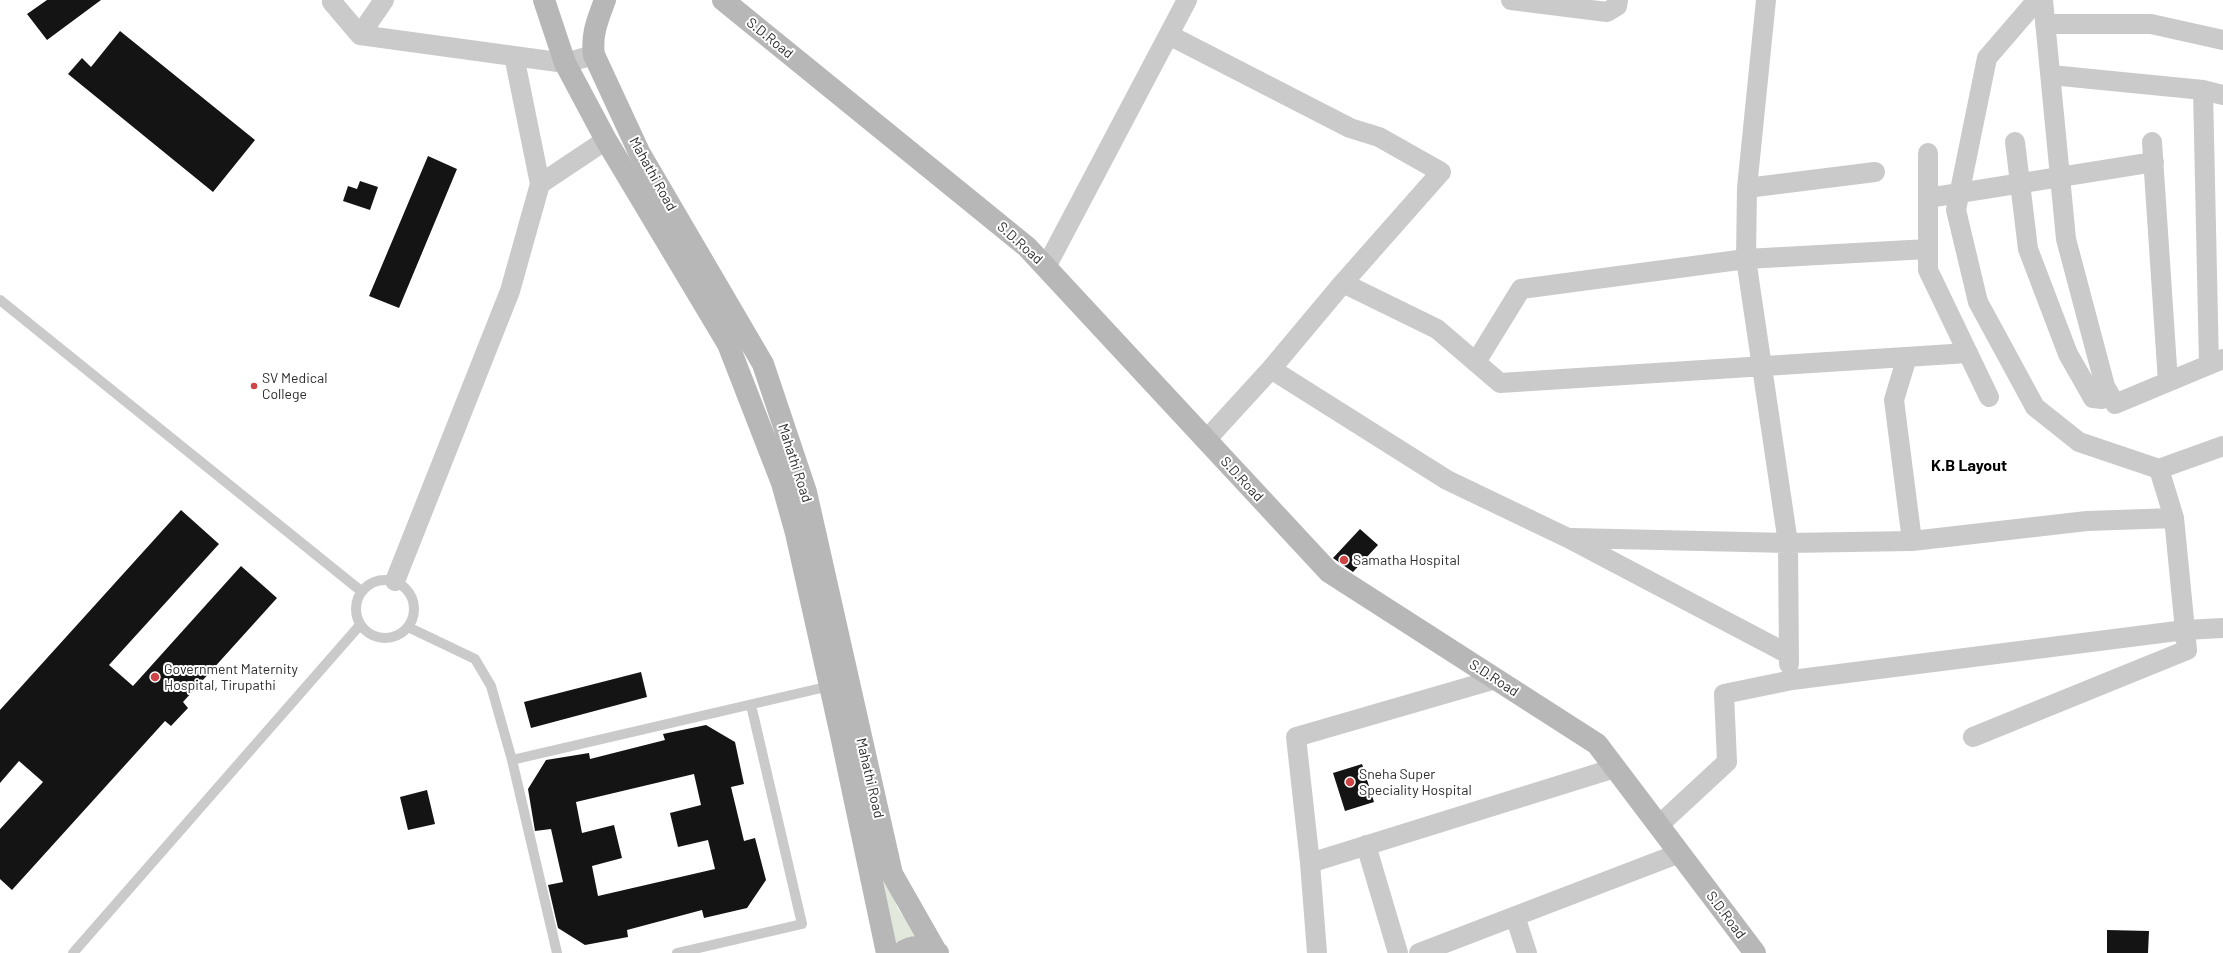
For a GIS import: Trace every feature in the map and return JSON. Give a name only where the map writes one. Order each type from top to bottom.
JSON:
[{"type":"street","points":[[360,35],[384,0]]},
{"type":"street","name":"Mahathi Road","points":[[544,0],[565,63],[606,140],[728,344],[796,495],[830,686],[887,953]]},
{"type":"street","name":"Mahathi Road","points":[[605,0],[595,27],[592,42],[594,55],[639,152],[762,364],[892,874],[938,953]]},
{"type":"street","name":"S.D.Road","points":[[723,0],[1027,247],[1329,572],[1597,744],[1755,953]]},
{"type":"street","points":[[1046,267],[1187,0]]},
{"type":"street","points":[[1511,0],[1607,12],[1617,6],[1618,0]]},
{"type":"street","points":[[1766,0],[1747,188],[1746,259],[1788,543],[1788,654],[1792,680]]},
{"type":"street","points":[[2037,0],[1987,58],[1959,193],[1956,210],[1978,302],[2035,407],[2079,442],[2159,469],[2223,446]]},
{"type":"street","points":[[2043,0],[2066,239],[2105,386],[2115,404],[2216,362],[2203,90]]},
{"type":"street","points":[[332,1],[360,35],[565,63],[594,55]]},
{"type":"street","points":[[2045,24],[2151,24],[2223,40]]},
{"type":"street","points":[[1169,35],[1350,128],[1379,137],[1441,172],[1343,284],[1272,369],[1206,440]]},
{"type":"street","points":[[395,581],[510,291],[540,184],[514,56]]},
{"type":"street","points":[[2051,75],[2203,90],[2223,95]]},
{"type":"street","points":[[540,184],[606,140]]},
{"type":"street","points":[[2015,142],[2028,249],[2068,354],[2093,398],[2102,399],[2110,396]]},
{"type":"street","points":[[2152,142],[2168,382]]},
{"type":"street","points":[[1928,153],[1928,270],[1989,397]]},
{"type":"street","points":[[1928,198],[2154,162]]},
{"type":"street","points":[[1747,188],[1875,172]]},
{"type":"street","points":[[1476,362],[1521,289],[1746,259],[1928,249]]},
{"type":"street","points":[[1343,284],[1437,329],[1500,383],[1968,353]]},
{"type":"street","points":[[1907,357],[1894,400],[1912,541]]},
{"type":"street","points":[[1272,369],[1447,480],[1568,538],[1788,654]]},
{"type":"street","points":[[1974,737],[2187,650],[2174,518],[2159,469]]},
{"type":"street","points":[[1568,538],[1788,543],[1912,541],[2087,521],[2174,518]]},
{"type":"street","points":[[1659,826],[1727,762],[1724,694],[1792,680],[2185,630],[2223,628]]},
{"type":"street","points":[[1317,953],[1310,862],[1296,737],[1496,679]]},
{"type":"street","points":[[1310,862],[1615,768]]},
{"type":"street","points":[[1366,845],[1398,953]]},
{"type":"street","points":[[1419,953],[1680,853]]},
{"type":"street","points":[[1515,916],[1527,953]]},
{"type":"street","name":"Mahathi Road","points":[[901,953],[917,946],[928,948],[938,953]]},
{"type":"lane","points":[[0,300],[361,591]]},
{"type":"lane","points":[[376,581],[395,581],[409,592],[413,600],[412,619],[408,627],[393,637],[384,638],[366,632],[360,625],[355,608],[361,591],[376,581]]},
{"type":"lane","points":[[73,953],[360,625]]},
{"type":"lane","points":[[408,627],[475,659],[491,686],[512,760],[557,953]]},
{"type":"lane","points":[[512,760],[830,686]]},
{"type":"lane","points":[[677,953],[802,924],[751,705]]},
{"type":"shaded area","points":[[883,873],[898,909],[918,936],[903,939],[894,944],[877,874]]},
{"type":"building","points":[[47,0],[101,0],[47,40],[27,14]]},
{"type":"building","points":[[120,31],[255,140],[213,192],[68,74],[82,58],[91,67]]},
{"type":"building","points":[[428,156],[457,169],[399,308],[369,296]]},
{"type":"building","points":[[360,181],[378,187],[370,210],[343,201],[348,186],[357,189]]},
{"type":"building","points":[[181,510],[219,544],[109,665],[133,686],[241,566],[277,598],[183,702],[188,708],[171,726],[165,721],[12,890],[0,879],[0,829],[43,782],[19,761],[0,783],[0,710]]},
{"type":"building","points":[[1360,529],[1378,545],[1353,572],[1333,558]]},
{"type":"building","points":[[641,672],[647,697],[531,728],[524,702]]},
{"type":"building","points":[[706,725],[735,742],[744,784],[731,787],[744,841],[755,838],[766,880],[747,908],[704,918],[702,910],[627,930],[628,937],[585,945],[558,928],[548,885],[563,882],[551,829],[535,831],[528,789],[546,760],[589,753],[590,759],[665,740],[663,734]],"holes":[[[694,774],[701,805],[670,813],[678,847],[708,840],[715,869],[598,896],[592,866],[622,858],[614,825],[582,833],[576,802]]]},
{"type":"building","points":[[1362,764],[1374,802],[1345,811],[1333,773]]},
{"type":"building","points":[[427,790],[435,824],[408,830],[400,797]]},
{"type":"building","points":[[2107,930],[2149,931],[2148,953],[2107,953]]},
{"type":"place","name":"SV Medical College","points":[[254,386]]},
{"type":"place","name":"Samatha Hospital","points":[[1344,560]]},
{"type":"place","name":"Government Maternity Hospital, Tirupathi","points":[[155,677]]},
{"type":"place","name":"Sneha Super Speciality Hospital","points":[[1350,782]]},
{"type":"district","name":"K.B Layout","points":[[1969,466]]}]
